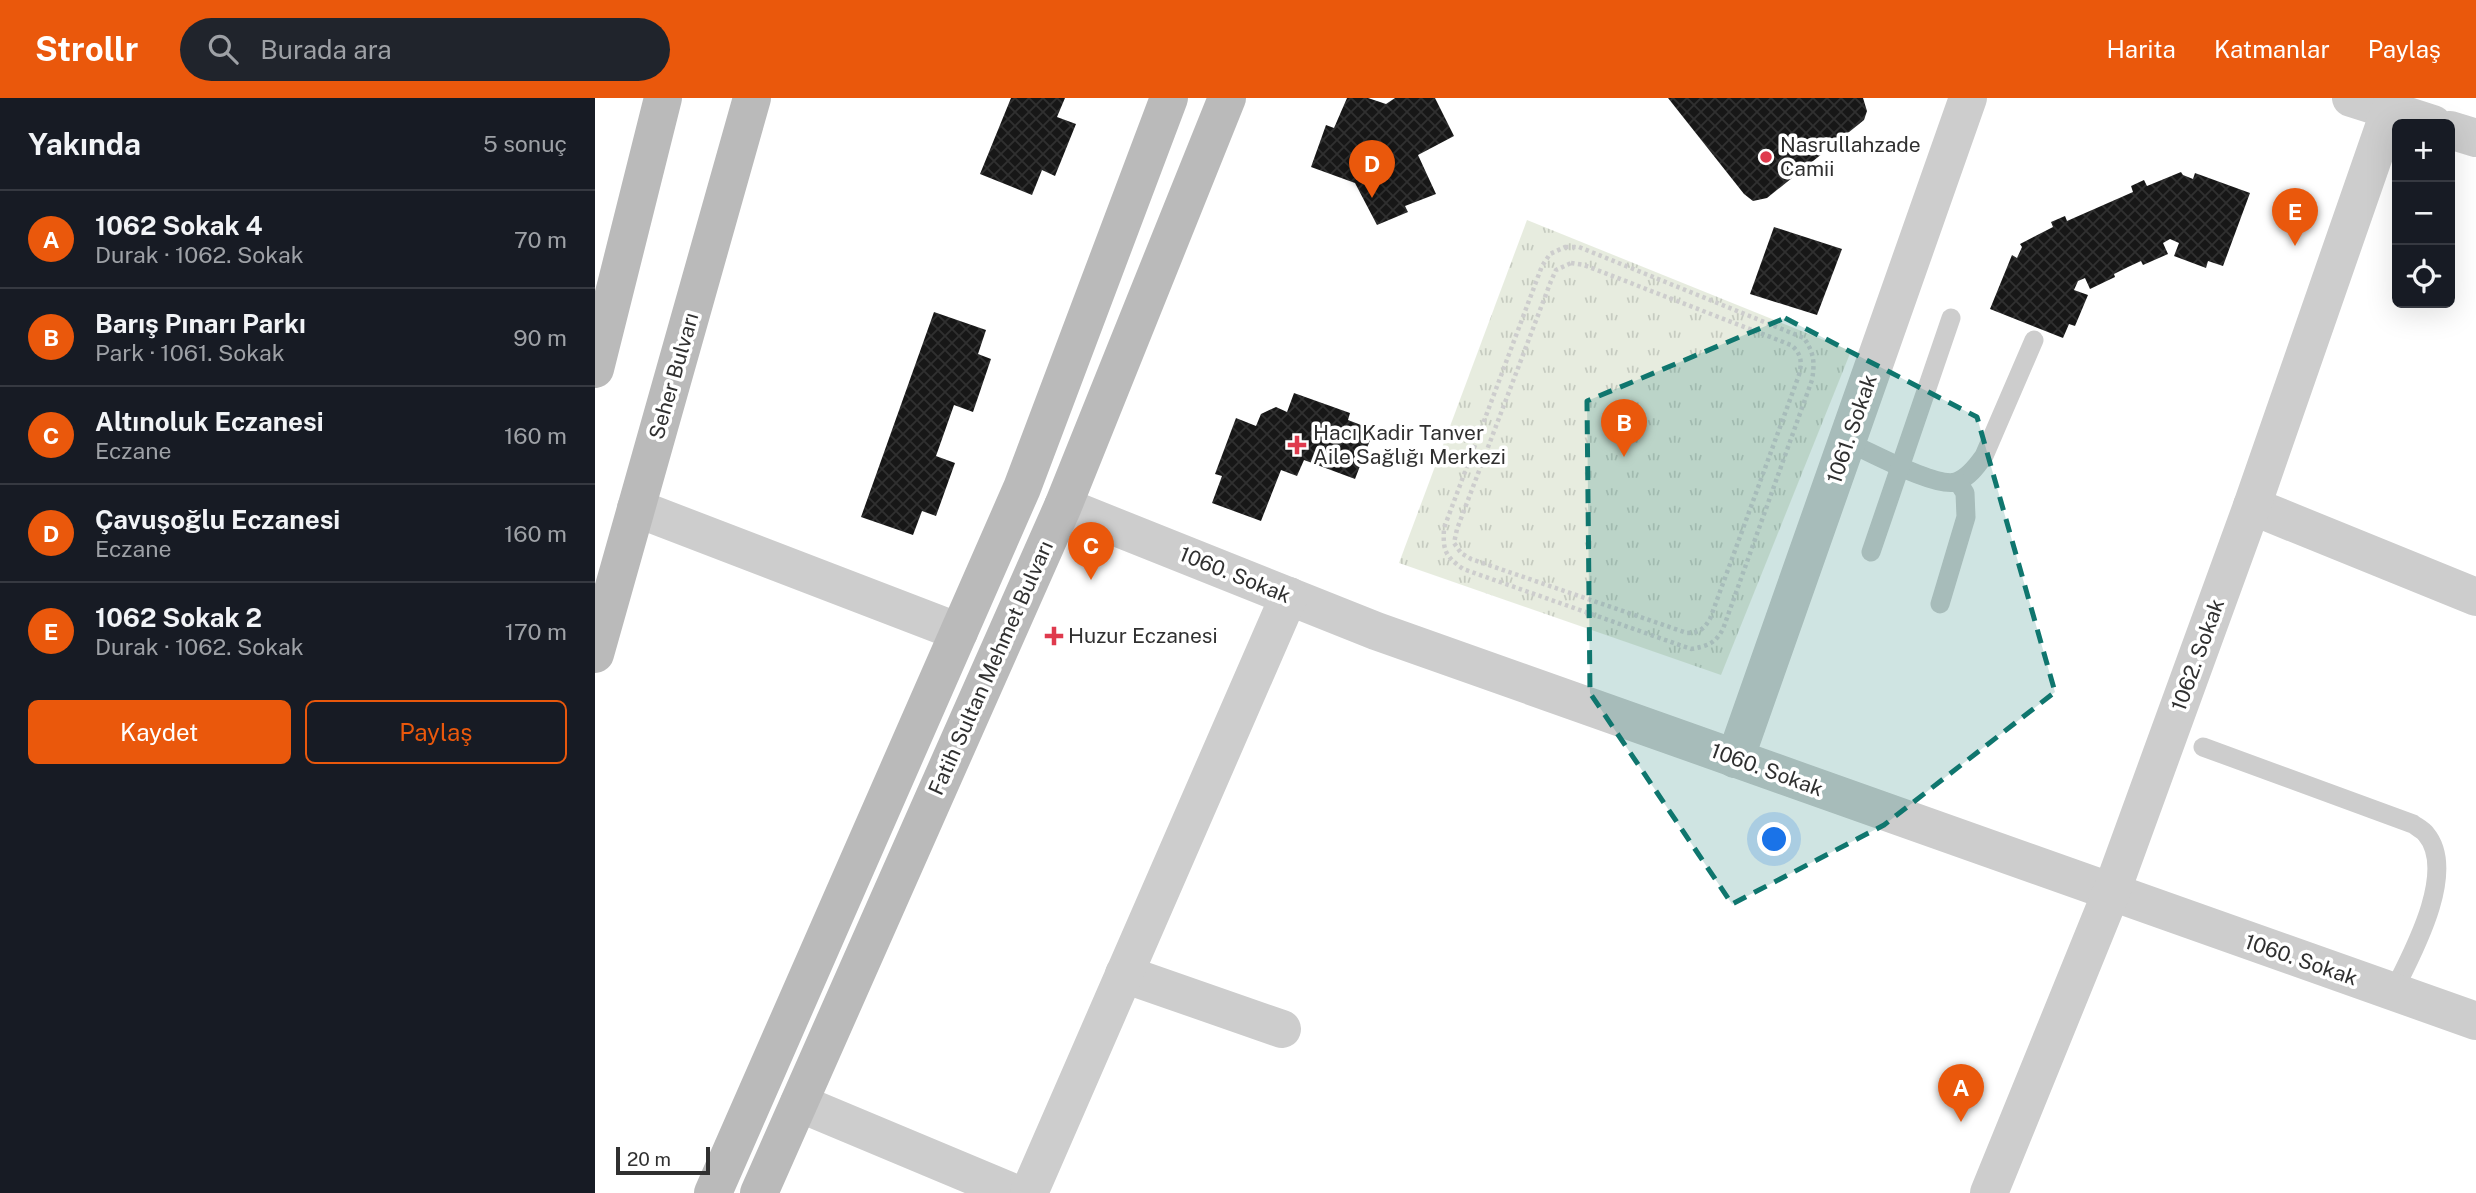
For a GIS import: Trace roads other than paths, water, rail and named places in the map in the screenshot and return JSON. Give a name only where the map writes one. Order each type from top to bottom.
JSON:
[{"type":"main road","points":[[595,369],[663,98]]},
{"type":"main road","name":"Seher Bulvarı","points":[[595,654],[752,98]]},
{"type":"main road","name":"Fatih Sultan Mehmet Bulvarı","points":[[713,1193],[1022,488],[1169,98]]},
{"type":"main road","name":"Fatih Sultan Mehmet Bulvarı","points":[[759,1193],[1063,506],[1227,98]]},
{"type":"street","name":"1061. Sokak","points":[[1735,759],[1969,98]]},
{"type":"street","points":[[2351,98],[2391,104],[2422,119]]},
{"type":"street","name":"1062. Sokak","points":[[1989,1193],[2111,893],[2252,506],[2391,104]]},
{"type":"street","points":[[2455,132],[2476,138]]},
{"type":"street","name":"1060. Sokak","points":[[1063,506],[1376,631],[2476,1021]]},
{"type":"street","points":[[2252,506],[2476,597]]},
{"type":"street","points":[[636,508],[959,632]]},
{"type":"street","points":[[1028,1193],[1289,596]]},
{"type":"street","points":[[1124,974],[1282,1029]]},
{"type":"street","points":[[799,1103],[1014,1193]]},
{"type":"lane","points":[[1871,552],[1951,318]]},
{"type":"lane","points":[[1847,442],[1945,483],[1958,482],[1976,468],[1984,456],[2034,340]]},
{"type":"lane","points":[[1940,604],[1966,517],[1965,493],[1958,482]]},
{"type":"lane","points":[[2203,747],[2413,824],[2426,834],[2435,851],[2437,876],[2416,946],[2393,992]]},
{"type":"place","name":"Nasrullahzade Camii","points":[[1766,157]]},
{"type":"place","name":"Çavuşoğlu Eczanesi","points":[[1372,198]]},
{"type":"place","name":"1062 Sokak 2","points":[[2295,246]]},
{"type":"place","name":"Hacı Kadir Tanver Aile Sağlığı Merkezi","points":[[1297,445]]},
{"type":"place","name":"Barış Pınarı Parkı","points":[[1624,457]]},
{"type":"place","name":"Altınoluk Eczanesi","points":[[1091,580]]},
{"type":"place","name":"Huzur Eczanesi","points":[[1054,636]]},
{"type":"place","name":"1062 Sokak 4","points":[[1961,1122]]}]
